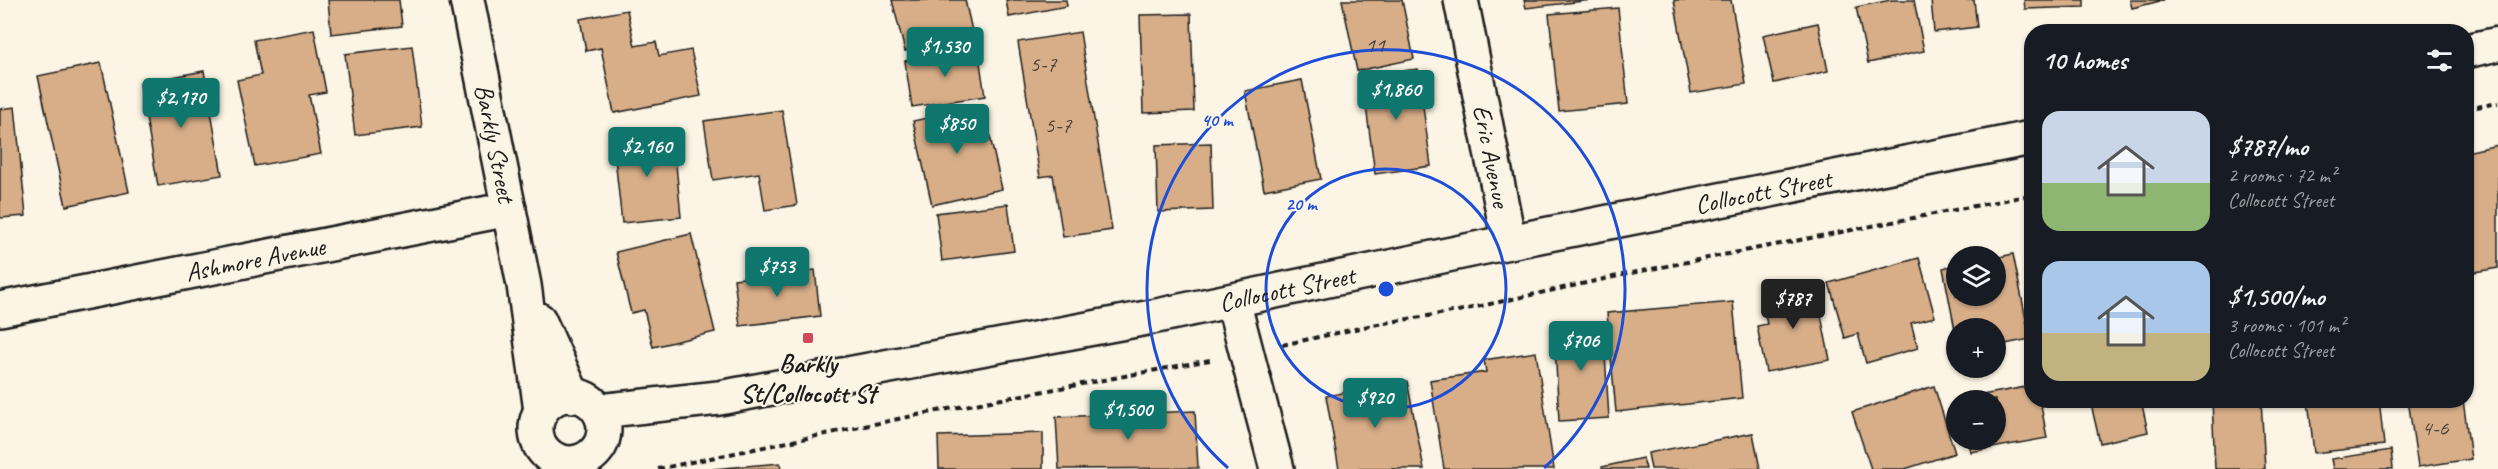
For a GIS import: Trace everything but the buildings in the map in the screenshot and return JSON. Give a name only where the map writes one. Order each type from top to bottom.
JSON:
[{"type":"street","name":"Barkly Street","points":[[467,0],[524,285],[541,411],[536,422],[536,433],[539,445],[548,462]]},
{"type":"street","name":"Eric Avenue","points":[[1461,0],[1509,242]]},
{"type":"street","points":[[2474,49],[2498,44]]},
{"type":"street","name":"Collocott Street","points":[[541,411],[554,399],[589,434],[719,398],[1233,301],[1509,242],[2024,139]]},
{"type":"street","name":"Ashmore Avenue","points":[[0,309],[509,209]]},
{"type":"street","name":"Barkly Street","points":[[524,285],[589,434]]},
{"type":"street","points":[[1233,301],[1248,352],[1276,469]]},
{"type":"street","points":[[548,462],[565,463],[589,434]]},
{"type":"path","points":[[2474,108],[2498,103]]},
{"type":"path","points":[[658,469],[2024,196]]},
{"type":"place","name":"Barkly St/Collocott St","points":[[808,338]]}]
